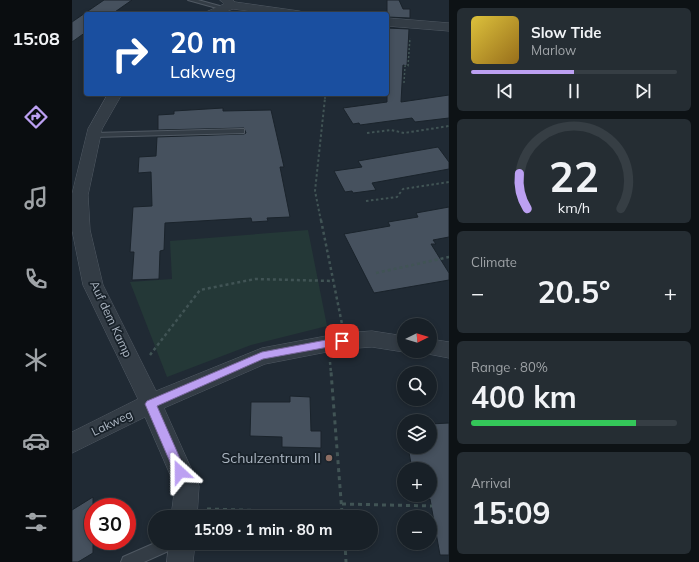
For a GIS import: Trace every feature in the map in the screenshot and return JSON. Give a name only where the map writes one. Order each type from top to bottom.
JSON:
[{"type":"street","points":[[213,12],[227,4],[285,12]]},
{"type":"street","points":[[389,22],[449,27]]},
{"type":"street","name":"Auf dem Kamp","points":[[114,96],[95,129],[76,218],[81,230],[93,285],[137,373],[186,486],[184,510]]},
{"type":"street","name":"Lakweg","points":[[72,443],[150,404],[262,356],[335,342],[372,339],[397,343]]},
{"type":"street","points":[[437,348],[449,350]]},
{"type":"street","points":[[180,562],[181,550]]},
{"type":"lane","points":[[191,0],[227,4]]},
{"type":"lane","points":[[94,135],[241,131]]},
{"type":"lane","points":[[128,562],[155,550]]},
{"type":"path","points":[[404,82],[405,66],[408,66],[410,24]]},
{"type":"path","points":[[325,96],[314,191],[332,281],[342,318],[335,342],[343,510]]},
{"type":"path","points":[[367,133],[391,130],[404,133],[449,126]]},
{"type":"path","points":[[366,201],[397,196],[403,189],[449,182]]},
{"type":"path","points":[[376,273],[449,257]]},
{"type":"path","points":[[137,373],[200,290],[255,279],[332,281]]},
{"type":"path","points":[[342,504],[432,506]]},
{"type":"path","points":[[345,550],[346,562]]},
{"type":"green space","points":[[308,230],[327,326],[251,345],[167,377],[130,282],[172,279],[170,241]]},
{"type":"building","points":[[104,0],[132,0],[115,12],[87,12]]},
{"type":"building","points":[[387,0],[399,0],[403,9],[410,9],[410,18],[389,17],[389,12],[387,12]]},
{"type":"building","points":[[84,14],[84,33],[72,42],[72,22]]},
{"type":"building","points":[[389,28],[409,29],[407,66],[403,65],[401,102],[449,95],[449,118],[415,122],[412,118],[360,125],[359,123],[353,124],[343,108],[387,102],[387,96],[389,96]]},
{"type":"building","points":[[223,108],[223,111],[271,110],[284,167],[280,167],[290,217],[267,218],[268,221],[252,222],[251,218],[165,223],[164,250],[160,251],[159,279],[132,280],[134,252],[130,252],[133,207],[152,206],[151,172],[138,173],[139,157],[156,156],[157,137],[246,133],[244,128],[158,130],[158,115],[174,114],[174,111]]},
{"type":"building","points":[[438,147],[449,162],[449,169],[372,183],[376,190],[353,193],[352,191],[345,192],[334,171],[362,167],[358,161]]},
{"type":"building","points":[[449,207],[449,237],[433,240],[436,244],[431,244],[449,273],[449,280],[374,293],[344,234],[390,226],[388,222],[418,217],[416,213]]},
{"type":"building","points":[[290,396],[310,397],[311,431],[321,431],[321,448],[282,447],[282,437],[250,436],[251,402],[290,402]]},
{"type":"building","points":[[449,423],[449,555],[440,555],[437,538],[437,510],[432,510],[431,502],[437,502],[437,462],[411,462],[409,454],[437,454],[437,424]]},
{"type":"building","points":[[84,503],[84,550],[93,550],[93,553],[78,562],[72,562],[72,510]]},
{"type":"place","name":"Schulzentrum II","points":[[329,458]]},
{"type":"route","points":[[180,472],[150,404],[262,356],[342,341]]}]
